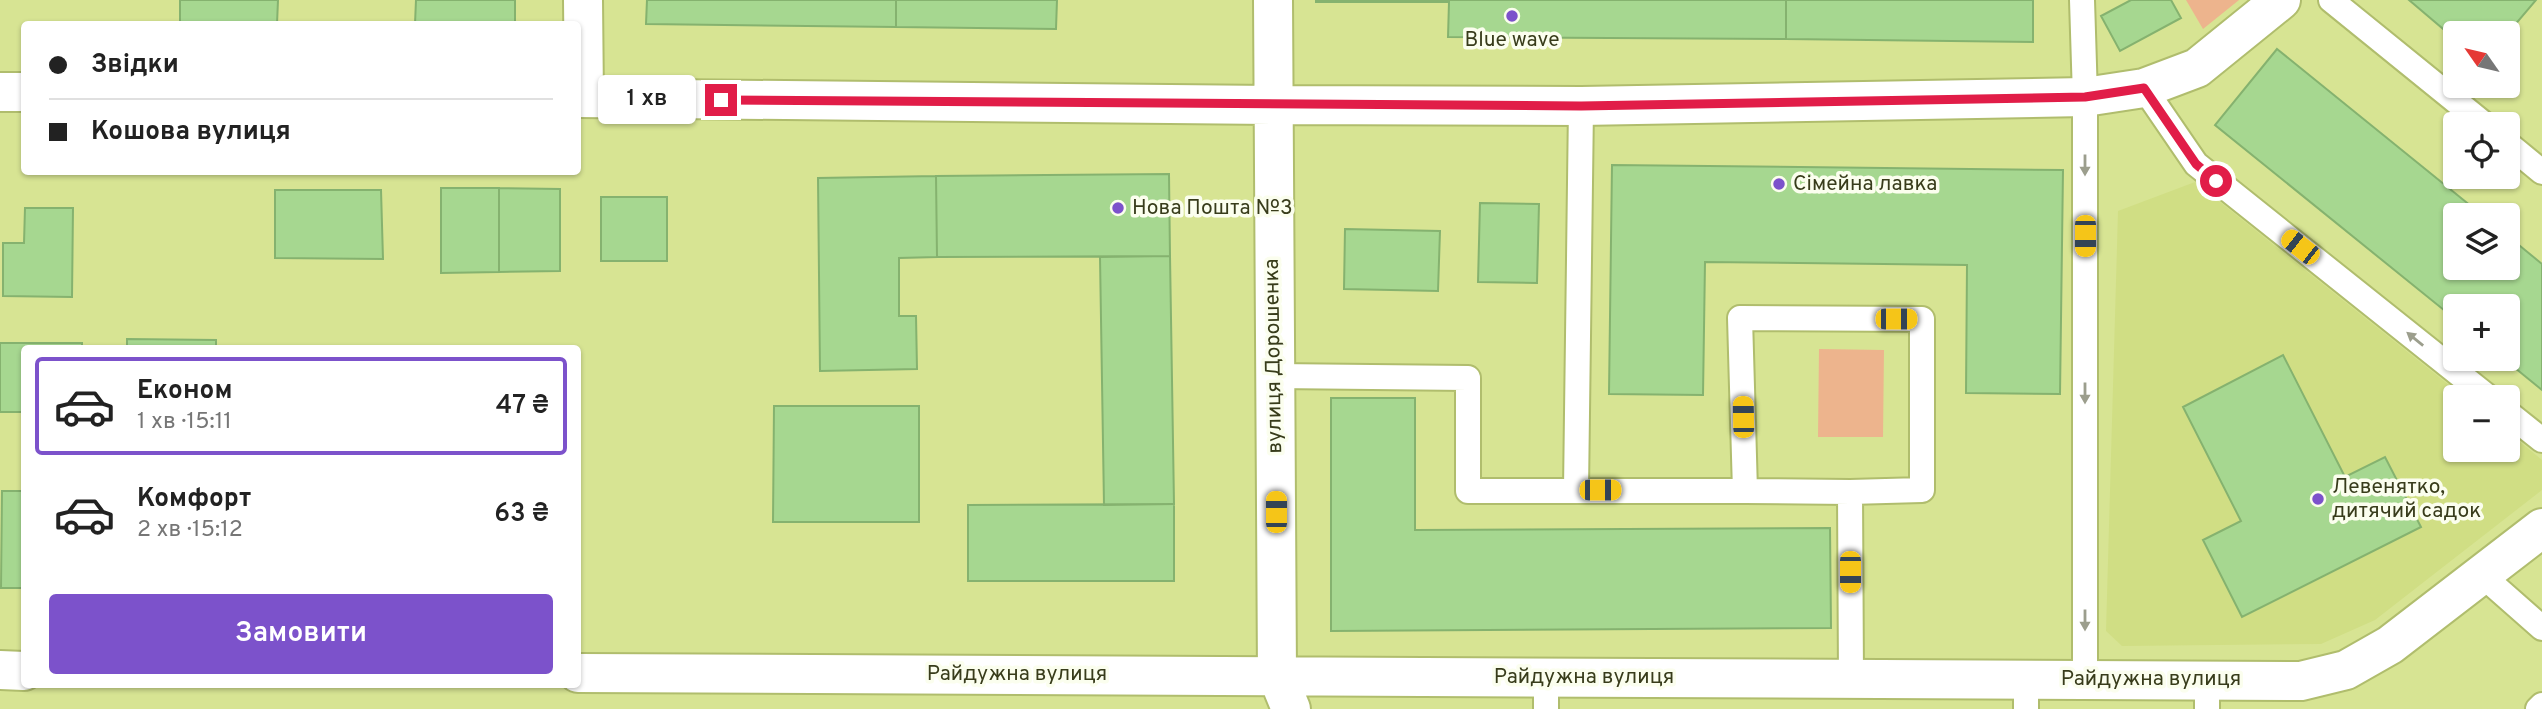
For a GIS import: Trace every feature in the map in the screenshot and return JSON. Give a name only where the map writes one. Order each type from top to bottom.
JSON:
[{"type":"street","points":[[583,0],[581,98],[1581,106],[2085,97],[2144,88],[2197,68],[2281,0]]},
{"type":"street","name":"вулиця Дорошенка","points":[[1273,0],[1275,376],[1284,692]]},
{"type":"street","points":[[0,92],[21,92]]},
{"type":"street","name":"Райдужна вулиця","points":[[581,673],[1284,692],[1546,693],[1851,678],[2026,694],[2085,679],[2207,694],[2301,681],[2346,670],[2390,645],[2542,528]]},
{"type":"street","points":[[0,670],[21,671]]},
{"type":"lane","points":[[2082,0],[2085,97],[2085,679]]},
{"type":"lane","points":[[2331,0],[2469,112]]},
{"type":"lane","points":[[2144,88],[2196,164],[2473,385]]},
{"type":"lane","points":[[1576,490],[1581,106]]},
{"type":"lane","points":[[2520,154],[2542,172]]},
{"type":"lane","points":[[1275,376],[1468,378],[1468,491],[1850,492],[1922,490],[1922,319],[1740,318],[1745,491]]},
{"type":"lane","points":[[2520,423],[2542,440]]},
{"type":"lane","points":[[1850,492],[1851,678]]},
{"type":"lane","points":[[2483,576],[2542,628]]},
{"type":"lane","points":[[2538,709],[2542,705]]},
{"type":"shaded area","points":[[2186,0],[2239,0],[2203,29]]},
{"type":"shaded area","points":[[2195,182],[2449,385],[2443,385],[2443,462],[2520,462],[2520,442],[2542,460],[2542,490],[2375,620],[2321,644],[2122,646],[2106,631],[2118,211]]},
{"type":"shaded area","points":[[1819,349],[1884,350],[1883,437],[1818,437]]},
{"type":"building","points":[[180,0],[278,0],[277,21],[180,21]]},
{"type":"building","points":[[416,0],[515,0],[515,21],[415,21]]},
{"type":"building","points":[[647,0],[896,0],[896,27],[646,24]]},
{"type":"building","points":[[896,0],[1057,0],[1056,29],[896,27]]},
{"type":"building","points":[[1316,0],[1786,0],[1786,39],[1448,37],[1449,2]]},
{"type":"building","points":[[1786,0],[2033,0],[2033,42],[1786,39]]},
{"type":"building","points":[[2131,0],[2171,0],[2181,18],[2120,51],[2101,16]]},
{"type":"building","points":[[2409,0],[2536,0],[2518,21],[2443,21],[2443,29]]},
{"type":"building","points":[[2277,49],[2443,183],[2443,189],[2450,189],[2467,203],[2443,203],[2443,280],[2520,280],[2520,246],[2542,264],[2542,390],[2519,371],[2520,294],[2443,294],[2443,309],[2215,125]]},
{"type":"building","points":[[1612,165],[2063,170],[2060,394],[1966,393],[1967,265],[1705,262],[1703,395],[1609,394]]},
{"type":"building","points":[[1169,174],[1170,256],[937,257],[936,176]]},
{"type":"building","points":[[936,176],[937,257],[899,258],[899,316],[916,316],[917,369],[820,371],[818,178]]},
{"type":"building","points":[[441,188],[499,188],[499,272],[441,273]]},
{"type":"building","points":[[499,188],[560,189],[560,271],[499,272]]},
{"type":"building","points":[[275,190],[381,190],[383,259],[275,258]]},
{"type":"building","points":[[601,197],[667,197],[667,261],[601,261]]},
{"type":"building","points":[[1480,203],[1539,204],[1537,283],[1478,282]]},
{"type":"building","points":[[25,208],[73,208],[72,297],[3,296],[3,243],[24,243]]},
{"type":"building","points":[[1345,229],[1440,231],[1438,291],[1344,289]]},
{"type":"building","points":[[1170,256],[1174,504],[1104,505],[1100,257]]},
{"type":"building","points":[[127,339],[216,340],[216,345],[127,345]]},
{"type":"building","points":[[0,343],[82,343],[21,345],[21,412],[0,412]]},
{"type":"building","name":"Левенятко, дитячий садок","points":[[2283,355],[2345,477],[2385,457],[2421,527],[2242,617],[2203,540],[2241,521],[2183,407]]},
{"type":"building","points":[[1331,398],[1415,398],[1415,530],[1830,528],[1831,628],[1331,631]]},
{"type":"building","points":[[774,406],[919,406],[919,522],[773,522]]},
{"type":"building","points":[[2,491],[21,491],[21,588],[1,588]]},
{"type":"building","points":[[1174,504],[1174,581],[968,581],[968,505]]},
{"type":"place","name":"Blue wave","points":[[1512,16]]},
{"type":"place","name":"Сімейна лавка","points":[[1779,184]]},
{"type":"place","name":"Нова Пошта №3","points":[[1118,208]]},
{"type":"place","name":"Левенятко, дитячий садок","points":[[2318,499]]},
{"type":"route","points":[[721,100],[1581,106],[2085,97],[2144,88],[2196,164],[2216,181]]}]
